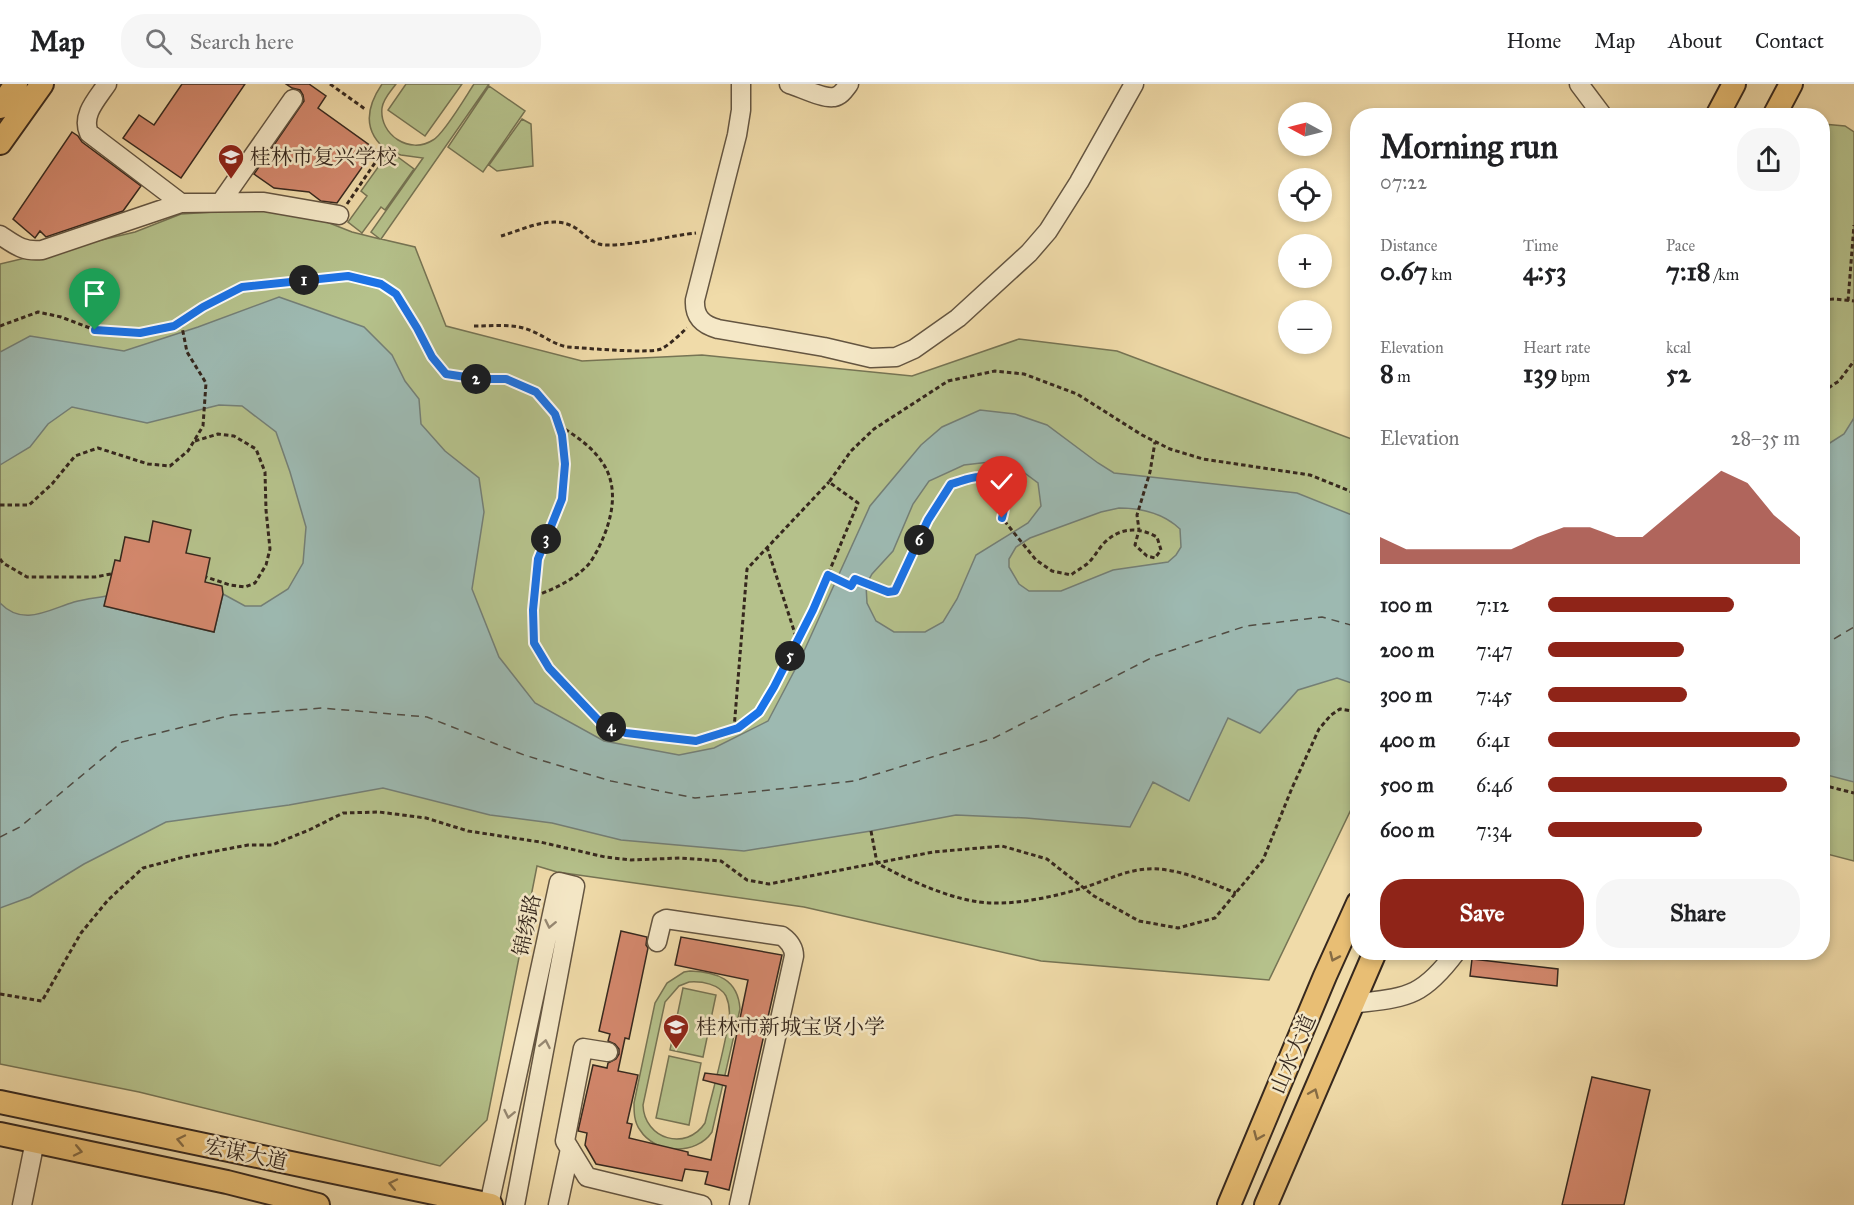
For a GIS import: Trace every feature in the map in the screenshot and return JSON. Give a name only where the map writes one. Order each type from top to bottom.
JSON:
[{"type":"main road","points":[[0,107],[16,84]]},
{"type":"main road","points":[[0,143],[42,84]]},
{"type":"main road","points":[[1720,108],[1734,84]]},
{"type":"main road","points":[[1778,108],[1791,84]]},
{"type":"main road","name":"山水大道","points":[[1229,1205],[1350,921]]},
{"type":"main road","name":"山水大道","points":[[1266,1205],[1371,960]]},
{"type":"main road","name":"宏谋大道","points":[[0,1102],[490,1205]]},
{"type":"main road","name":"宏谋大道","points":[[0,1134],[227,1182],[318,1205]]},
{"type":"street","points":[[107,84],[88,112],[86,124],[89,133],[181,203]]},
{"type":"street","points":[[741,84],[741,110],[737,135],[695,300],[695,311],[698,318],[718,329],[824,347],[871,358],[896,357],[914,349],[958,318],[1029,253],[1048,231],[1079,182],[1134,84]]},
{"type":"street","points":[[789,84],[824,97],[841,94],[849,84]]},
{"type":"street","points":[[1579,84],[1597,108]]},
{"type":"street","points":[[221,202],[292,99]]},
{"type":"street","points":[[0,235],[28,251],[42,250],[181,203],[264,202],[339,215]]},
{"type":"street","name":"锦绣路","points":[[490,1205],[559,882],[574,886],[515,1205]]},
{"type":"street","points":[[657,942],[662,921],[666,919],[780,935],[789,942],[793,949],[794,956],[740,1205]]},
{"type":"street","points":[[1352,1004],[1403,997],[1421,990],[1435,978],[1450,960]]},
{"type":"street","points":[[608,1052],[583,1048],[565,1141],[587,1177],[702,1205]]},
{"type":"street","points":[[22,1205],[35,1142]]},
{"type":"street","points":[[558,1205],[570,1149]]},
{"type":"path","points":[[330,84],[365,109]]},
{"type":"path","points":[[339,215],[384,151]]},
{"type":"path","points":[[501,236],[553,222],[567,224],[600,244],[630,243],[712,231]]},
{"type":"path","points":[[1848,301],[1854,225]]},
{"type":"path","points":[[0,326],[38,312],[61,317],[95,330],[140,333],[174,326],[203,307],[242,287],[348,276],[381,284],[396,294],[432,357],[446,374],[479,379],[506,379],[536,392],[555,414],[562,435],[565,464],[562,499],[538,559],[533,610],[534,643],[549,668],[601,723],[626,733],[696,741],[738,728],[759,712],[797,641],[858,503],[829,482]]},
{"type":"path","points":[[1830,300],[1854,301]]},
{"type":"path","points":[[474,326],[519,327],[536,333],[555,344],[567,347],[646,351],[660,350],[698,318]]},
{"type":"path","points":[[0,505],[29,506],[52,484],[75,456],[98,448],[148,464],[170,466],[188,451],[203,426],[206,383],[187,352],[181,322]]},
{"type":"path","points":[[1830,387],[1839,381],[1854,361]]},
{"type":"path","points":[[734,729],[747,568],[829,482],[851,451],[874,429],[948,381],[995,371],[1024,374],[1077,394],[1170,449],[1203,459],[1310,475],[1350,491]]},
{"type":"path","points":[[535,596],[564,585],[588,565],[604,537],[612,512],[612,488],[603,463],[581,440],[558,424]]},
{"type":"path","points":[[194,441],[218,434],[234,436],[256,448],[265,472],[270,549],[266,565],[255,583],[245,586],[230,585],[206,577]]},
{"type":"path","points":[[828,575],[851,586],[855,579],[888,592],[895,591],[928,520],[951,484],[978,477],[997,482],[1004,490],[1005,508],[1002,518],[1036,560],[1052,571],[1071,575],[1088,563],[1106,541],[1120,532],[1139,530],[1157,537],[1161,550],[1155,558],[1147,556],[1136,545],[1139,530],[1137,515],[1150,472],[1155,442]]},
{"type":"path","points":[[767,548],[797,641]]},
{"type":"path","points":[[0,559],[27,577],[95,577],[111,573]]},
{"type":"path","points":[[0,994],[42,1002],[81,933],[108,900],[143,868],[183,857],[248,845],[272,845],[343,813],[379,812],[426,818],[468,831],[631,860],[680,858],[721,861],[747,880],[769,884],[933,852],[1002,846],[1047,859],[1094,896],[1139,921],[1179,928],[1215,918],[1263,861],[1319,729],[1331,715],[1340,709],[1350,711]]},
{"type":"path","points":[[1830,787],[1854,793]]},
{"type":"path","points":[[871,831],[877,863],[903,878],[955,896],[991,903],[1024,901],[1083,888],[1115,875],[1149,868],[1187,874],[1236,893]]},
{"type":"green space","points":[[382,84],[396,84],[383,105],[382,118],[385,126],[398,140],[415,145],[424,144],[438,136],[474,84],[489,84],[381,239],[415,247],[446,326],[582,361],[702,355],[912,376],[1019,339],[1117,351],[1350,438],[1350,812],[1269,980],[1041,961],[804,907],[557,872],[537,866],[487,1120],[440,1166],[139,1092],[0,1064],[0,264],[135,232],[181,214],[279,208],[304,213],[352,232],[380,239],[371,232],[423,158],[391,152],[414,169],[385,210],[381,207],[362,233],[348,222],[367,196],[361,191],[389,152],[375,137],[369,120],[376,93]]},
{"type":"green space","points":[[406,84],[462,84],[425,136],[388,110]]},
{"type":"green space","points":[[489,86],[525,111],[483,172],[448,147]]},
{"type":"green space","points":[[522,119],[531,124],[533,166],[497,171],[489,165]]},
{"type":"green space","points":[[1830,125],[1845,126],[1854,132],[1854,861],[1830,855]]},
{"type":"green space","points":[[684,972],[709,973],[724,979],[735,991],[740,1009],[712,1132],[696,1145],[676,1149],[665,1148],[647,1138],[637,1124],[634,1103],[655,1003],[667,983]],"holes":[[[689,982],[705,983],[723,992],[729,1005],[727,1032],[705,1123],[697,1132],[687,1137],[667,1138],[650,1126],[645,1117],[643,1105],[665,1002],[679,986]]]},
{"type":"green space","points":[[683,988],[716,995],[703,1057],[670,1050]]},
{"type":"green space","points":[[669,1056],[701,1063],[689,1125],[656,1118]]},
{"type":"water","points":[[279,297],[364,327],[392,355],[405,381],[419,399],[421,424],[445,451],[479,478],[484,512],[472,589],[499,657],[535,703],[604,741],[679,755],[714,748],[768,721],[799,662],[870,506],[921,445],[942,427],[980,410],[1015,414],[1047,425],[1114,473],[1297,493],[1350,514],[1350,683],[1337,678],[1298,690],[1260,733],[1228,718],[1189,801],[1153,782],[1130,827],[1026,818],[956,815],[744,851],[621,840],[552,823],[490,815],[383,788],[289,805],[166,822],[84,864],[30,897],[0,908],[0,603],[18,614],[27,615],[45,612],[78,601],[107,596],[104,606],[214,632],[223,594],[245,606],[261,606],[288,589],[303,563],[306,527],[276,432],[242,406],[219,405],[147,423],[72,407],[48,424],[30,447],[0,465],[0,352],[30,336],[124,351]],"holes":[[[1007,460],[1038,483],[1041,506],[1028,523],[976,555],[957,599],[943,622],[925,632],[894,632],[876,621],[867,603],[866,585],[872,574],[893,551],[913,504],[929,481],[964,465]],[[1119,508],[1152,512],[1167,519],[1180,529],[1181,547],[1168,562],[1113,570],[1061,591],[1029,591],[1019,584],[1009,567],[1009,559],[1016,547],[1030,538],[1101,512]]]},
{"type":"water","points":[[1854,418],[1854,782],[1830,776],[1830,443],[1844,434]]},
{"type":"building","points":[[182,84],[245,84],[181,178],[123,138],[139,115],[154,125]]},
{"type":"building","points":[[286,84],[309,84],[326,96],[318,108],[375,149],[337,203],[321,201],[309,192],[274,188],[254,174],[304,101],[300,90]]},
{"type":"building","points":[[72,132],[141,186],[123,211],[46,237],[40,231],[35,238],[13,219]]},
{"type":"building","points":[[153,521],[191,530],[186,553],[210,558],[205,582],[222,586],[223,594],[214,632],[104,606],[115,560],[120,561],[125,537],[149,542]]},
{"type":"building","points":[[621,931],[647,937],[648,948],[629,1039],[625,1038],[618,1071],[638,1075],[627,1123],[632,1124],[629,1138],[711,1160],[726,1086],[703,1080],[705,1073],[728,1076],[748,980],[675,965],[681,937],[782,955],[729,1190],[705,1184],[708,1172],[685,1169],[682,1181],[596,1164],[585,1145],[587,1133],[578,1131],[593,1065],[607,1068],[608,1063],[616,1059],[619,1054],[619,1049],[615,1044],[608,1041],[610,1034],[599,1031]]},
{"type":"building","points":[[1472,960],[1558,969],[1557,986],[1470,976]]},
{"type":"building","points":[[1592,1077],[1650,1090],[1624,1205],[1562,1205]]},
{"type":"ferry route","points":[[0,837],[20,827],[122,742],[232,715],[322,708],[427,717],[524,755],[611,781],[695,798],[854,781],[994,738],[1155,656],[1246,626],[1322,617],[1350,625]]},
{"type":"ferry route","points":[[1830,641],[1854,627]]},
{"type":"place","name":"桂林市复兴学校","points":[[231,180]]},
{"type":"place","name":"桂林市新城宝贤小学","points":[[676,1050]]},
{"type":"route","points":[[95,330],[140,333],[174,326],[203,307],[242,287],[348,276],[381,284],[396,294],[432,357],[446,374],[479,379],[506,379],[536,392],[555,414],[562,435],[565,464],[562,499],[538,559],[533,610],[534,643],[549,668],[601,723],[626,733],[696,741],[738,728],[759,712],[813,610],[828,575],[851,586],[855,579],[888,592],[895,591],[928,520],[951,484],[978,477],[997,482],[1004,490],[1005,508],[1002,518]]}]
